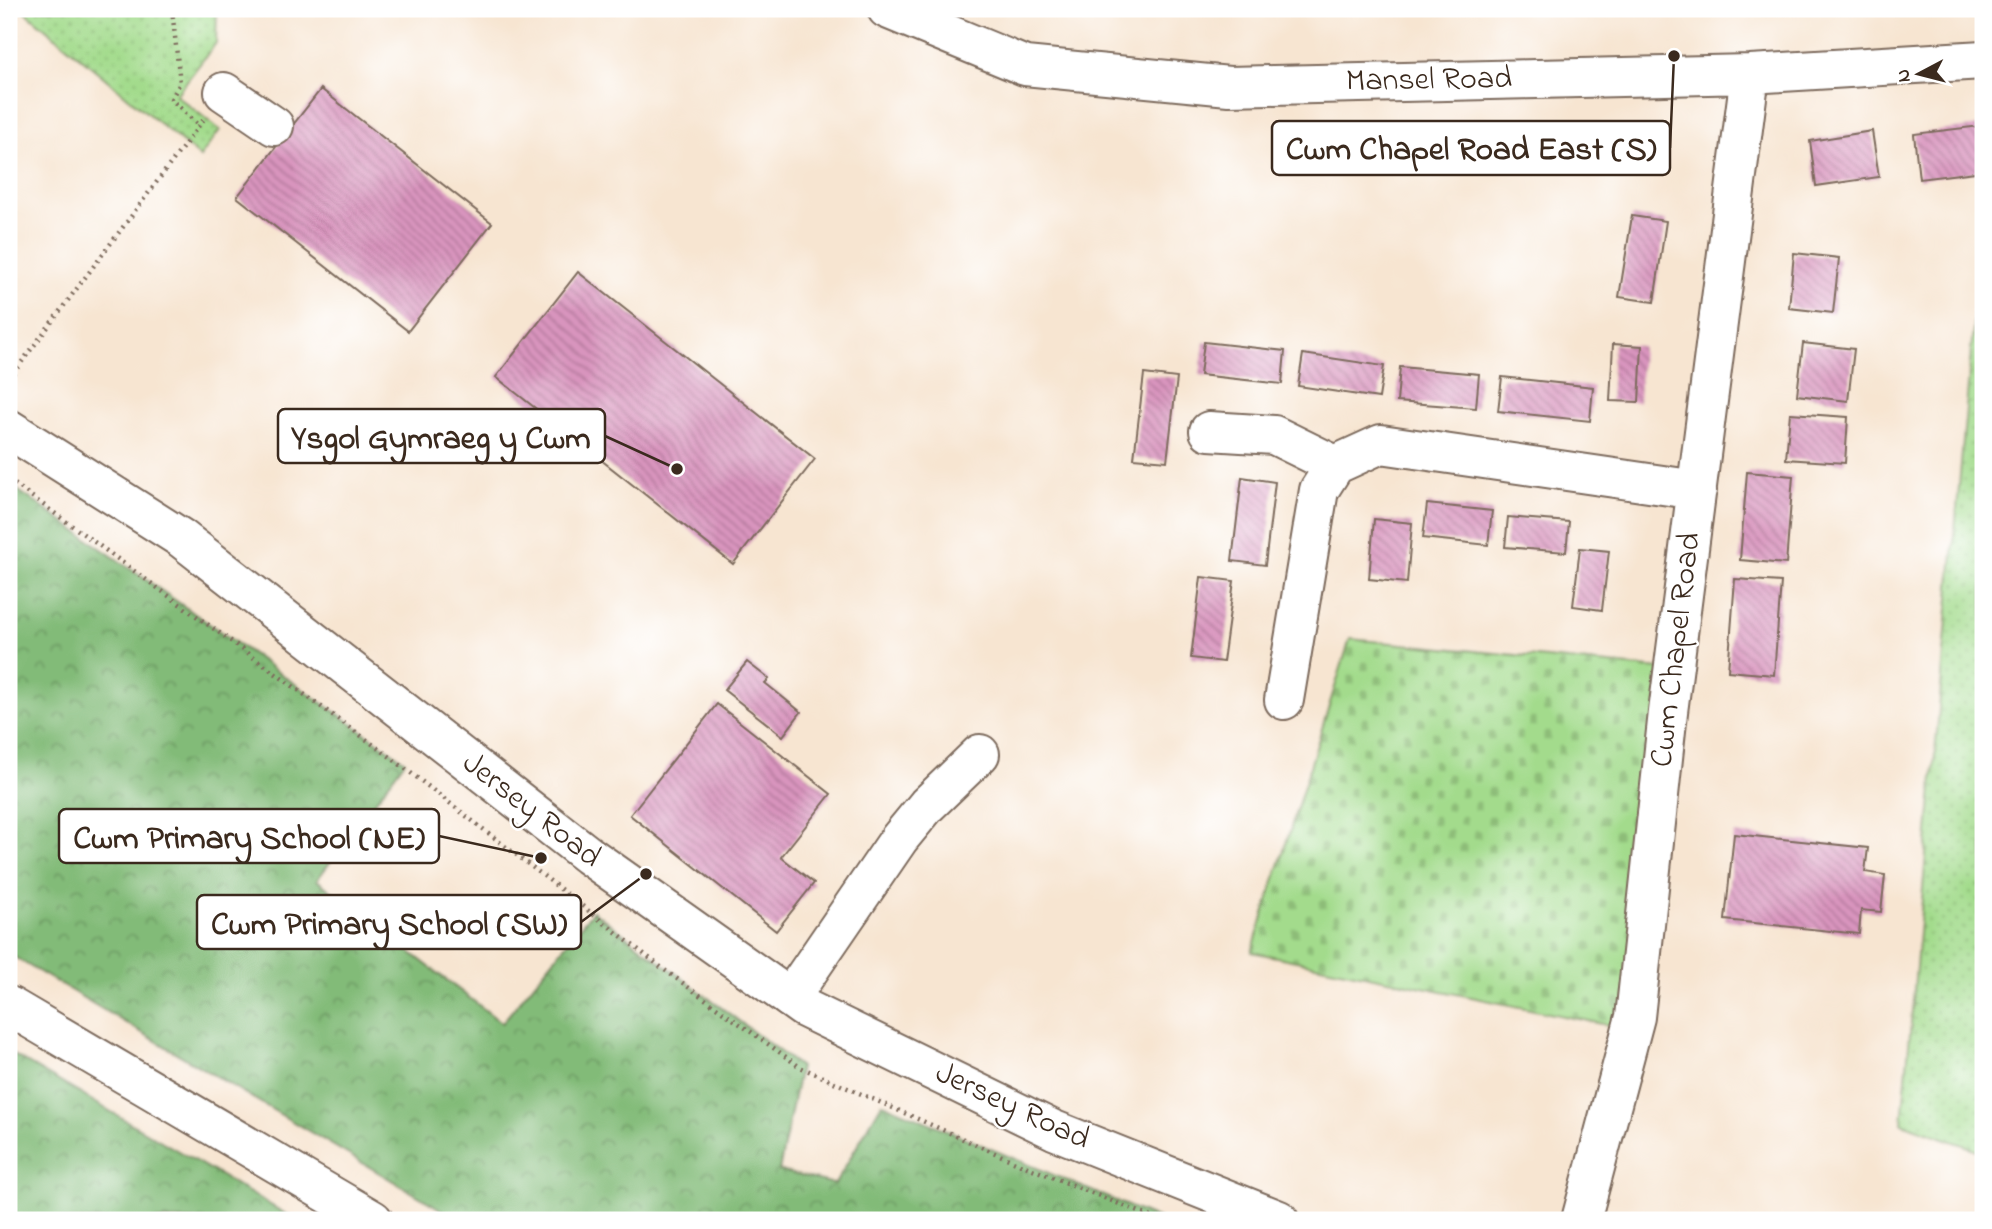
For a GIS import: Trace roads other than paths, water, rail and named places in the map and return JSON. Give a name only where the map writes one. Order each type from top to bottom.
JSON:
[{"type":"street","name":"Mansel Road","points":[[887,9],[1025,66],[1229,86],[1749,74],[1983,60]]},
{"type":"street","name":"Cwm Chapel Road","points":[[1581,1220],[1634,1017],[1749,74]]},
{"type":"street","points":[[224,92],[274,126]]},
{"type":"street","name":"Jersey Road","points":[[9,429],[181,538],[587,855],[790,998],[1054,1129],[1279,1220]]},
{"type":"street","points":[[1209,431],[1274,435],[1335,465]]},
{"type":"street","points":[[1284,701],[1318,490],[1335,465],[1381,444],[1697,490]]},
{"type":"street","points":[[790,998],[899,839],[927,805],[980,754]]},
{"type":"street","points":[[9,1006],[373,1220]]},
{"type":"place","name":"Cwm Chapel Road East (S)","points":[[1674,56]]},
{"type":"place","name":"Ysgol Gymraeg y Cwm","points":[[677,469]]},
{"type":"place","name":"Cwm Primary School (NE)","points":[[541,858]]},
{"type":"place","name":"Cwm Primary School (SW)","points":[[646,874]]}]
